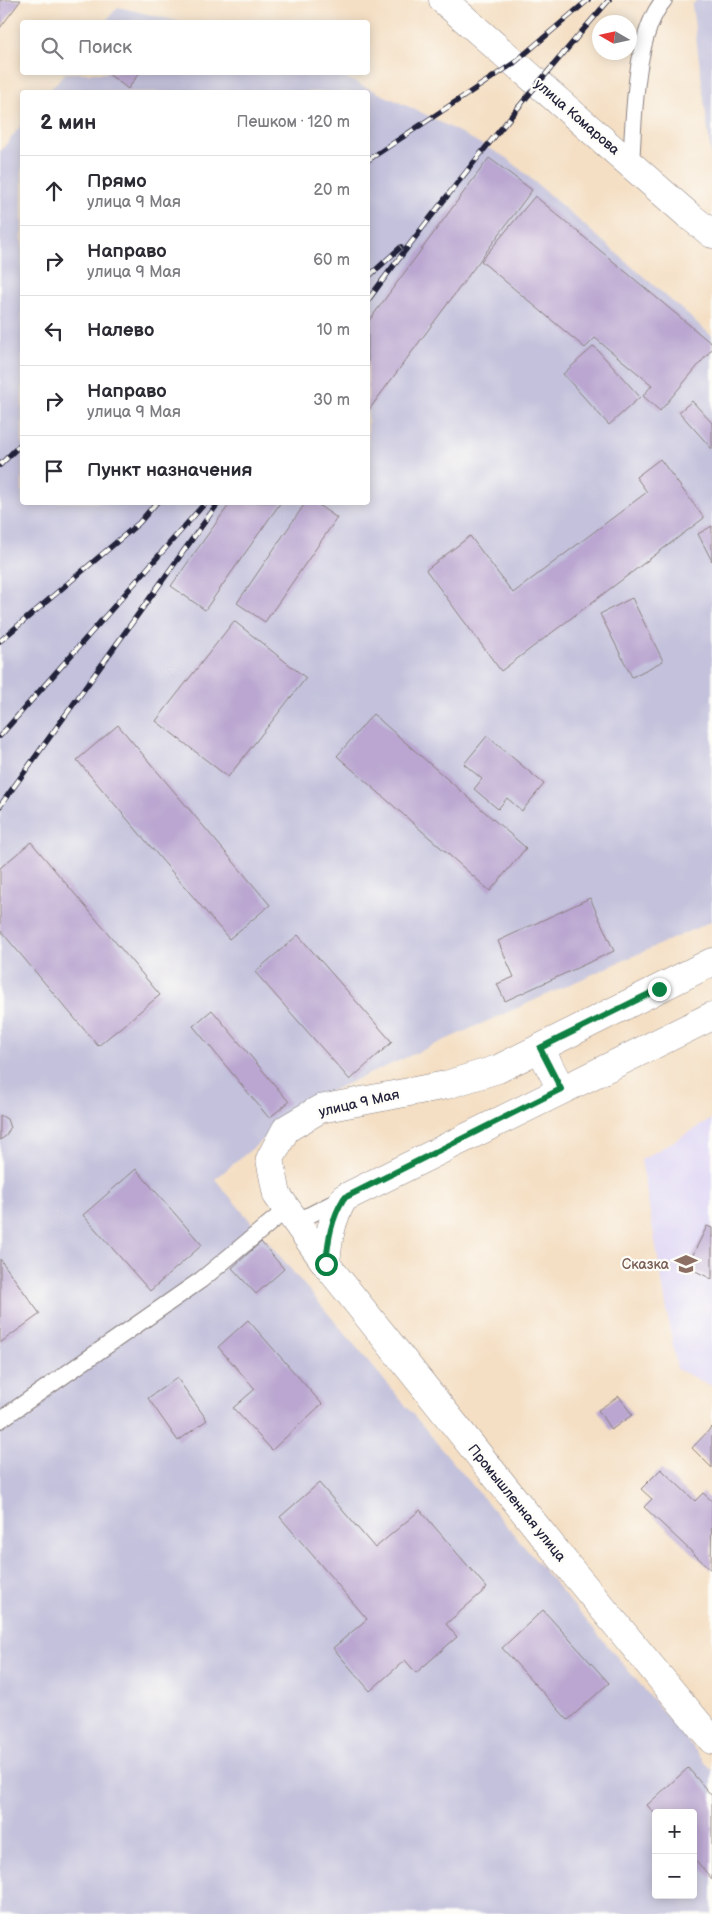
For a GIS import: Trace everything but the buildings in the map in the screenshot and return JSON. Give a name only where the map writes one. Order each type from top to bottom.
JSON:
[{"type":"street","name":"улица Комарова","points":[[443,0],[712,234]]},
{"type":"street","name":"улица 9 Мая","points":[[326,1264],[277,1195],[270,1159],[286,1129],[320,1110],[446,1085],[498,1069],[712,962]]},
{"type":"street","points":[[326,1264],[329,1233],[336,1211],[344,1198],[561,1089],[712,1016]]},
{"type":"street","points":[[540,1048],[561,1089]]},
{"type":"street","name":"Промышленная улица","points":[[326,1264],[571,1570],[712,1740]]},
{"type":"lane","points":[[631,165],[636,92],[645,39],[656,9],[664,0]]},
{"type":"lane","points":[[0,1420],[292,1215],[344,1198]]},
{"type":"shaded area","points":[[697,0],[712,0],[712,162],[692,5]]},
{"type":"shaded area","points":[[118,7],[173,20],[107,20]]},
{"type":"shaded area","points":[[63,75],[339,75],[429,116],[507,158],[712,336],[712,921],[313,1099],[215,1179],[712,1770],[712,1914],[0,1914],[0,152],[20,127],[20,505],[370,505],[370,90],[50,90]]},
{"type":"shaded area","name":"Сказка","points":[[712,1119],[712,1386],[677,1369],[641,1160]]},
{"type":"railway","points":[[370,159],[514,63],[588,0]]},
{"type":"railway","points":[[370,297],[486,148],[609,0]]},
{"type":"railway","points":[[370,275],[401,247]]},
{"type":"railway","points":[[0,465],[20,445]]},
{"type":"railway","points":[[0,641],[139,523],[154,505]]},
{"type":"railway","points":[[0,736],[203,505]]},
{"type":"railway","points":[[0,806],[217,505]]},
{"type":"place","name":"Сказка","points":[[686,1264]]},
{"type":"route","points":[[326,1264],[329,1233],[336,1211],[344,1198],[561,1089],[540,1048],[659,989]]}]
